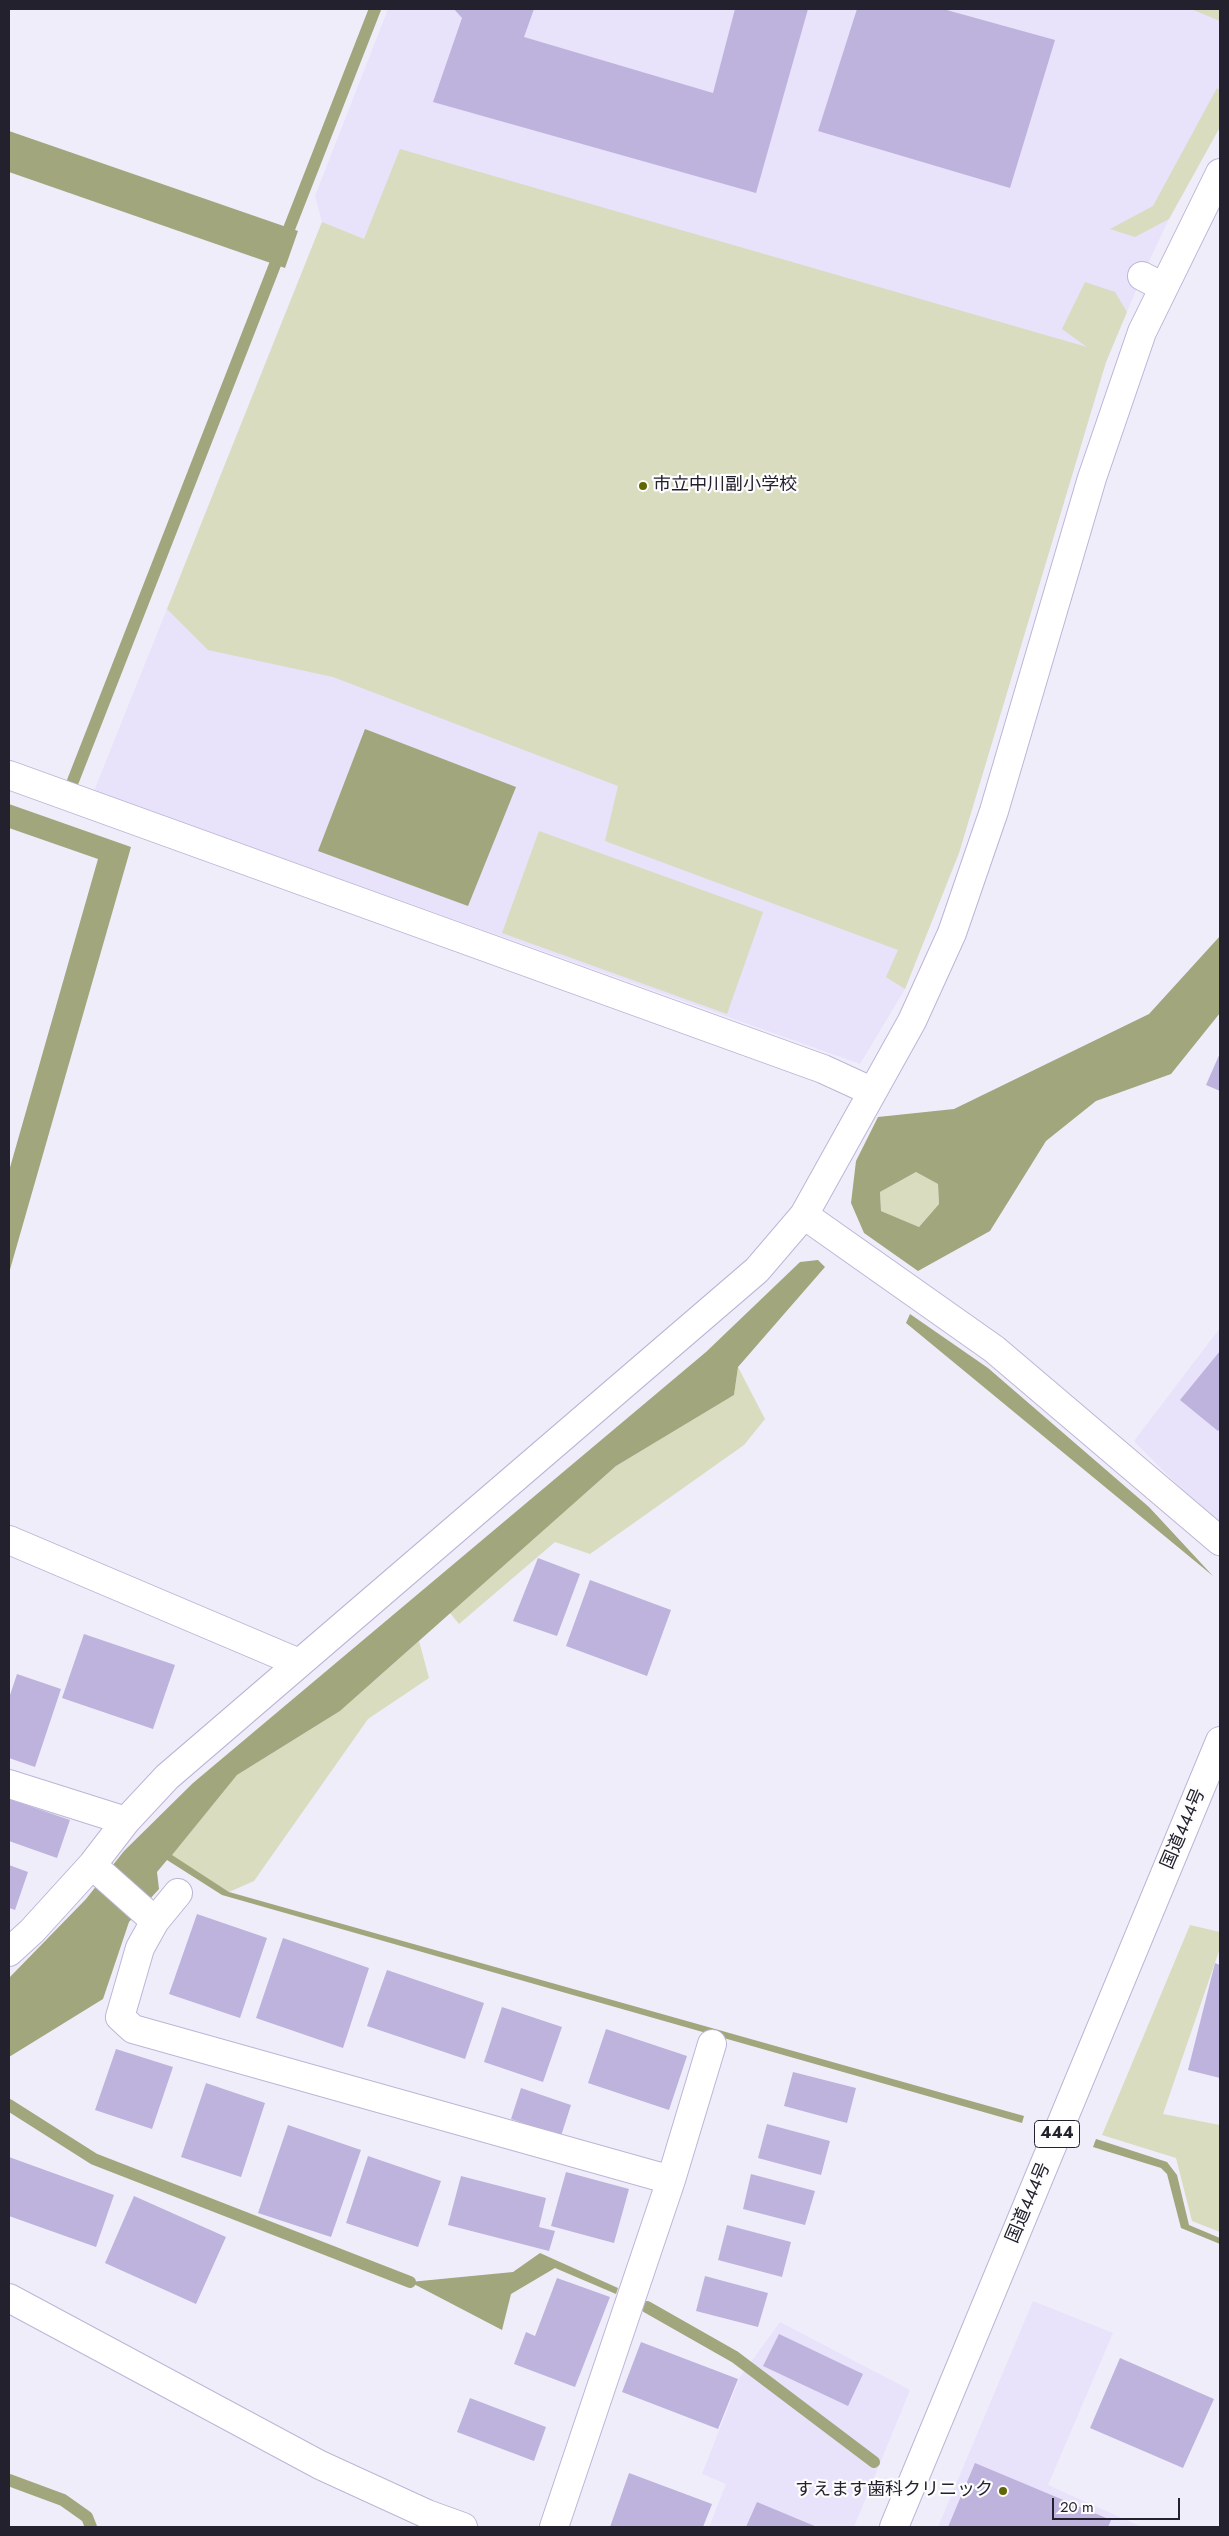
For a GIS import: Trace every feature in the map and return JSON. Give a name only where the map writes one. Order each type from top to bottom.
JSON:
[{"type":"main road","points":[[9,1952],[32,1931],[92,1865],[126,1821],[167,1778],[757,1270],[804,1215],[912,1021],[952,933],[994,811],[1092,478],[1142,332],[1152,282],[1220,173]]},
{"type":"main road","points":[[9,776],[823,1069],[871,1092]]},
{"type":"main road","points":[[804,1215],[994,1349],[1220,1541]]},
{"type":"main road","points":[[9,1540],[299,1663]]},
{"type":"main road","name":"国道444号","points":[[894,2527],[1220,1741]]},
{"type":"main road","points":[[9,1784],[126,1821]]},
{"type":"main road","points":[[92,1865],[154,1921]]},
{"type":"main road","points":[[178,1893],[154,1921],[140,1948],[120,2017],[134,2029],[671,2180]]},
{"type":"main road","points":[[554,2527],[671,2180],[712,2044]]},
{"type":"main road","points":[[9,2298],[320,2465],[427,2514],[463,2527]]},
{"type":"shaded area","name":"市立中川副小学校","points":[[388,9],[1220,9],[1220,127],[1169,219],[1142,276],[1106,362],[959,853],[905,989],[860,1064],[94,791],[322,222],[315,196]]},
{"type":"shaded area","points":[[1191,9],[1220,9],[1220,21]]},
{"type":"shaded area","points":[[1217,88],[1220,91],[1220,127],[1169,219],[1135,237],[1110,229],[1153,206]]},
{"type":"shaded area","points":[[9,131],[298,231],[285,268],[9,172]]},
{"type":"shaded area","points":[[400,149],[1087,347],[1062,329],[1085,282],[1115,292],[1127,312],[1106,362],[959,853],[905,989],[886,977],[898,950],[605,841],[618,786],[333,677],[208,650],[167,609],[322,222],[364,239]]},
{"type":"shaded area","points":[[365,729],[516,787],[468,906],[318,851]]},
{"type":"shaded area","points":[[9,804],[131,847],[9,1273],[9,1171],[98,859],[9,828]]},
{"type":"shaded area","points":[[539,831],[763,912],[727,1014],[502,933]]},
{"type":"shaded area","points":[[1220,936],[1220,1013],[1171,1074],[1096,1101],[1046,1141],[990,1231],[918,1271],[864,1233],[851,1203],[856,1161],[878,1117],[954,1109],[1149,1014]],"holes":[[[916,1172],[938,1184],[939,1204],[919,1227],[881,1211],[880,1192]]]},
{"type":"shaded area","points":[[916,1172],[938,1184],[939,1204],[919,1227],[881,1211],[880,1192]]},
{"type":"shaded area","points":[[818,1260],[825,1267],[738,1367],[734,1395],[616,1466],[340,1711],[237,1775],[172,1855],[229,1892],[1024,2116],[1022,2123],[222,1895],[167,1860],[157,1872],[159,1889],[129,1922],[103,1999],[9,2057],[9,1978],[86,1899],[124,1851],[193,1783],[706,1352],[800,1262]]},
{"type":"shaded area","points":[[910,1314],[988,1368],[1149,1507],[1213,1576],[906,1323]]},
{"type":"shaded area","points":[[1220,1328],[1220,1522],[1194,1502],[1134,1441]]},
{"type":"shaded area","points":[[738,1367],[765,1419],[744,1445],[590,1554],[555,1542],[459,1624],[450,1613],[616,1466],[734,1395]]},
{"type":"shaded area","points":[[419,1641],[429,1678],[368,1719],[254,1881],[229,1892],[171,1855],[237,1775],[340,1711]]},
{"type":"shaded area","points":[[1190,1925],[1220,1932],[1220,1948],[1163,2114],[1220,2125],[1220,2232],[1192,2221],[1176,2158],[1102,2135]]},
{"type":"shaded area","points":[[1096,2139],[1167,2162],[1177,2175],[1189,2225],[1220,2238],[1220,2244],[1181,2228],[1167,2174],[1161,2168],[1093,2147]]},
{"type":"shaded area","points":[[540,2253],[618,2288],[616,2294],[555,2268],[511,2294],[502,2330],[410,2282],[513,2272]]},
{"type":"shaded area","points":[[1033,2301],[1113,2333],[1048,2485],[1142,2527],[938,2527]]},
{"type":"shaded area","points":[[780,2322],[910,2390],[854,2527],[709,2527],[726,2484],[702,2474],[740,2377]]},
{"type":"building","points":[[454,9],[534,9],[524,37],[713,93],[735,9],[808,9],[756,193],[433,102],[462,18]]},
{"type":"building","points":[[857,9],[943,9],[1055,40],[1010,188],[818,131]]},
{"type":"building","points":[[1220,1053],[1220,1091],[1206,1085]]},
{"type":"building","points":[[1220,1351],[1220,1428],[1218,1431],[1180,1400]]},
{"type":"building","points":[[538,1558],[580,1574],[557,1636],[513,1621]]},
{"type":"building","points":[[590,1580],[671,1610],[647,1676],[566,1646]]},
{"type":"building","points":[[84,1634],[175,1665],[153,1729],[62,1698]]},
{"type":"building","points":[[17,1674],[61,1689],[35,1767],[9,1758],[9,1698]]},
{"type":"building","points":[[9,1799],[70,1820],[57,1858],[9,1841]]},
{"type":"building","points":[[9,1865],[28,1872],[15,1910],[9,1908]]},
{"type":"building","points":[[197,1914],[267,1938],[240,2018],[169,1994]]},
{"type":"building","points":[[283,1938],[369,1968],[343,2048],[256,2018]]},
{"type":"building","points":[[1215,1963],[1220,1965],[1220,2078],[1188,2070]]},
{"type":"building","points":[[387,1970],[484,2003],[465,2059],[367,2026]]},
{"type":"building","points":[[502,2007],[562,2027],[543,2082],[484,2062]]},
{"type":"building","points":[[606,2029],[687,2056],[669,2110],[588,2083]]},
{"type":"building","points":[[116,2049],[173,2067],[152,2129],[95,2110]]},
{"type":"building","points":[[793,2072],[856,2088],[847,2123],[784,2106]]},
{"type":"building","points":[[206,2083],[265,2103],[241,2177],[181,2157]]},
{"type":"building","points":[[521,2088],[571,2105],[561,2136],[511,2119]]},
{"type":"building","points":[[767,2124],[830,2141],[821,2175],[758,2158]]},
{"type":"building","points":[[288,2125],[361,2150],[331,2237],[258,2213]]},
{"type":"building","points":[[368,2156],[441,2181],[418,2247],[346,2223]]},
{"type":"building","points":[[9,2157],[114,2195],[96,2247],[9,2216]]},
{"type":"building","points":[[566,2172],[629,2189],[614,2243],[551,2226]]},
{"type":"building","points":[[751,2174],[815,2191],[805,2225],[743,2209]]},
{"type":"building","points":[[461,2176],[546,2198],[539,2227],[555,2231],[549,2251],[448,2225]]},
{"type":"building","points":[[134,2196],[226,2237],[196,2304],[105,2263]]},
{"type":"building","points":[[727,2225],[791,2242],[782,2277],[718,2260]]},
{"type":"building","points":[[705,2276],[768,2293],[758,2327],[696,2311]]},
{"type":"building","points":[[557,2278],[610,2297],[575,2387],[514,2364],[526,2332],[535,2336]]},
{"type":"building","points":[[779,2334],[863,2374],[848,2406],[763,2366]]},
{"type":"building","points":[[641,2342],[738,2379],[718,2429],[622,2392]]},
{"type":"building","points":[[1120,2358],[1214,2399],[1183,2468],[1090,2428]]},
{"type":"building","points":[[470,2398],[546,2427],[534,2461],[457,2432]]},
{"type":"building","name":"すえます歯科クリニック","points":[[975,2463],[1111,2520],[1108,2527],[948,2527]]},
{"type":"building","points":[[629,2473],[712,2504],[703,2527],[610,2527]]},
{"type":"building","points":[[757,2502],[817,2527],[746,2527]]},
{"type":"waterway","points":[[73,781],[375,9]]},
{"type":"waterway","points":[[9,2105],[94,2159],[410,2282]]},
{"type":"waterway","points":[[647,2307],[735,2357],[874,2462]]},
{"type":"waterway","points":[[9,2480],[63,2500],[87,2517],[91,2527]]},
{"type":"place","name":"市立中川副小学校","points":[[643,486]]},
{"type":"place","name":"すえます歯科クリニック","points":[[1003,2491]]}]
